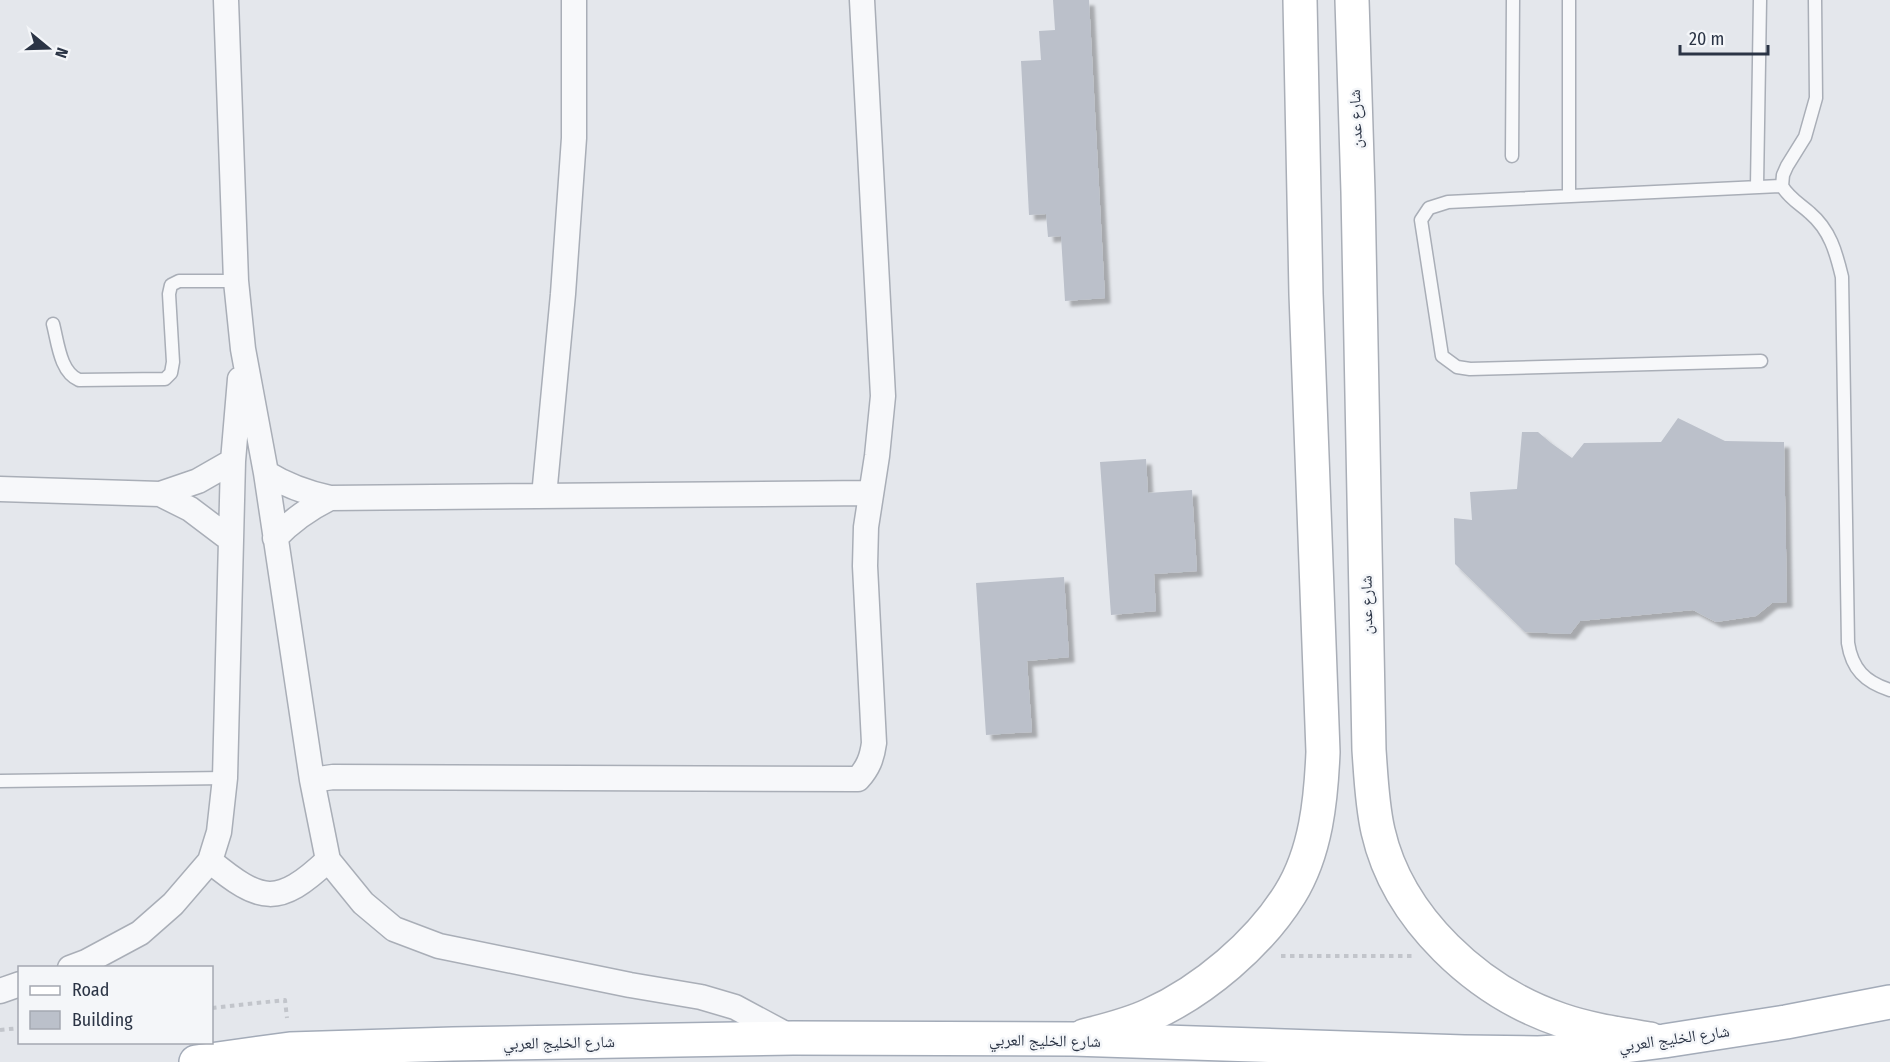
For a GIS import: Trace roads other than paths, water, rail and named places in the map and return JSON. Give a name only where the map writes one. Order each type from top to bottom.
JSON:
[{"type":"main road","points":[[1301,0],[1311,11],[1328,16],[1337,13],[1351,0]]},
{"type":"main road","points":[[1073,1039],[1119,1027],[1149,1016],[1178,1001],[1205,982],[1256,939],[1291,893],[1305,863],[1315,829],[1321,795],[1323,753],[1309,371],[1301,0]]},
{"type":"main road","name":"شارع عدن","points":[[1351,0],[1358,192],[1367,662],[1372,793],[1378,832],[1389,865],[1406,898],[1428,931],[1455,957],[1499,990],[1532,1009],[1561,1020],[1598,1030],[1664,1041]]},
{"type":"main road","points":[[1302,79],[1315,65],[1334,63],[1350,74],[1354,82]]},
{"type":"main road","points":[[1309,371],[1361,368]]},
{"type":"main road","points":[[1320,665],[1328,674],[1339,679],[1350,678],[1361,672],[1367,662]]},
{"type":"main road","name":"شارع الخليج العربي","points":[[196,1062],[290,1049],[793,1038],[1073,1039],[1538,1053],[1592,1050],[1664,1041],[1786,1022],[1890,1002]]},
{"type":"street","points":[[226,0],[236,280],[243,349],[266,473],[312,780],[328,860],[363,903],[394,929],[439,946],[701,997],[735,1007],[793,1038]]},
{"type":"street","points":[[544,496],[563,294],[574,138],[574,0]]},
{"type":"street","points":[[312,780],[333,777],[858,779],[865,770],[873,757],[874,743],[865,566],[866,527],[883,396],[862,0]]},
{"type":"street","points":[[75,966],[140,933],[173,904],[210,861],[219,832],[225,778],[233,461],[243,349]]},
{"type":"street","points":[[0,489],[160,494],[198,481],[233,461]]},
{"type":"street","points":[[266,473],[284,484],[330,498],[871,493]]},
{"type":"street","points":[[160,494],[190,509],[231,540]]},
{"type":"street","points":[[275,537],[309,508],[330,498]]},
{"type":"street","points":[[210,861],[232,879],[254,892],[277,894],[306,881],[328,860]]},
{"type":"street","points":[[0,991],[18,985]]},
{"type":"lane","points":[[1512,156],[1514,0]]},
{"type":"lane","points":[[1569,0],[1569,195]]},
{"type":"lane","points":[[1757,186],[1760,0]]},
{"type":"lane","points":[[1815,0],[1816,98],[1805,137],[1787,165],[1782,186],[1791,198],[1813,215],[1824,228],[1831,240],[1842,277],[1848,643],[1850,656],[1857,669],[1870,681],[1890,690]]},
{"type":"lane","points":[[1761,361],[1470,369],[1457,367],[1442,356],[1421,220],[1430,208],[1448,202],[1782,186]]},
{"type":"lane","points":[[53,324],[65,368],[70,377],[79,380],[165,379],[171,373],[173,362],[169,294],[171,285],[179,281],[236,280]]},
{"type":"lane","points":[[0,781],[225,778]]}]
